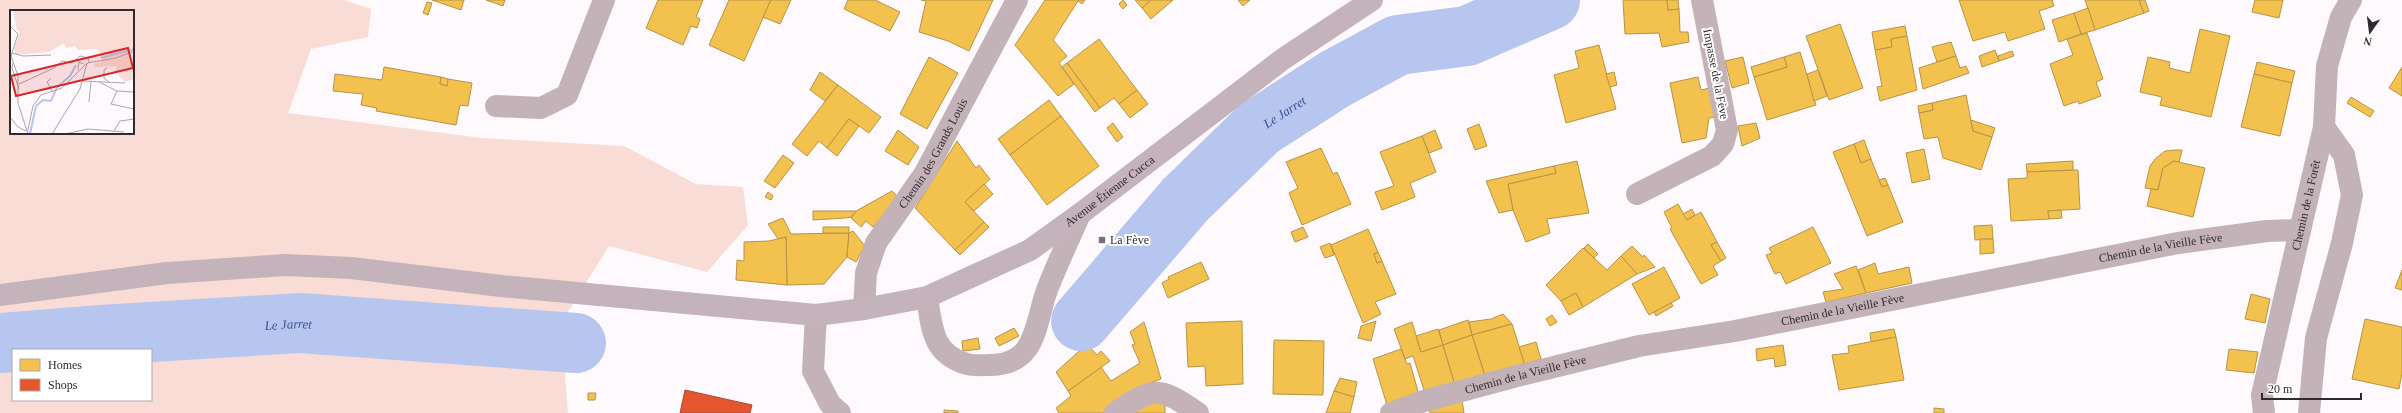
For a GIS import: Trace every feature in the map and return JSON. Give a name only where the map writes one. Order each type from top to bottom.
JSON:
[{"type":"main road","name":"Avenue Étienne Cucca","points":[[0,295],[168,273],[285,265],[351,268],[501,286],[816,315],[864,309],[927,297],[1030,250],[1080,214],[1283,60],[1372,0]]},
{"type":"street","points":[[496,106],[541,108],[567,94],[604,0]]},
{"type":"street","name":"Chemin des Grands Louis","points":[[864,309],[866,273],[876,243],[925,173],[1017,0]]},
{"type":"street","name":"Impasse de la Fève","points":[[1638,194],[1712,156],[1723,144],[1727,130],[1702,0]]},
{"type":"street","name":"Chemin de la Forêt","points":[[2264,413],[2262,395],[2324,127],[2327,66],[2341,17],[2351,0]]},
{"type":"street","points":[[2309,413],[2316,338],[2342,243],[2352,195],[2344,155],[2324,127]]},
{"type":"street","points":[[927,297],[932,332],[941,350],[954,360],[969,365],[997,365],[1013,360],[1028,347],[1035,334],[1046,292],[1080,214]]},
{"type":"street","name":"Chemin de la Vieille Fève","points":[[1391,413],[1424,401],[1638,346],[1735,331],[2178,243],[2267,231],[2299,230]]},
{"type":"street","points":[[816,315],[813,371],[830,404],[840,413]]},
{"type":"street","points":[[1115,413],[1140,396],[1158,392],[1171,395],[1198,413]]},
{"type":"shaded area","points":[[0,0],[344,0],[371,9],[368,37],[311,49],[288,113],[482,138],[624,146],[696,184],[743,187],[748,225],[707,272],[609,246],[561,323],[568,413],[0,413]]},
{"type":"building: Homes","points":[[432,0],[464,0],[461,10]]},
{"type":"building: Homes","points":[[486,0],[505,0],[503,6]]},
{"type":"building: Homes","points":[[658,0],[703,0],[696,17],[700,19],[697,28],[691,26],[683,45],[646,28]]},
{"type":"building: Homes","points":[[729,0],[771,0],[744,61],[709,45]]},
{"type":"building: Homes","points":[[771,0],[791,0],[780,24],[763,17]]},
{"type":"building: Homes","points":[[848,0],[875,0],[900,12],[890,31],[844,9]]},
{"type":"building: Homes","points":[[921,0],[993,0],[969,51],[948,41],[919,32],[926,1]]},
{"type":"building: Homes","points":[[1045,0],[1085,0],[1082,4],[1078,1],[1053,40],[1067,56],[1059,63],[1074,84],[1058,96],[1015,45]]},
{"type":"building: Homes","points":[[1123,0],[1127,5],[1123,9],[1119,4]]},
{"type":"building: Homes","points":[[1135,0],[1151,0],[1142,8]]},
{"type":"building: Homes","points":[[1151,0],[1173,0],[1151,19],[1142,8]]},
{"type":"building: Homes","points":[[1238,0],[1250,0],[1243,6]]},
{"type":"building: Homes","points":[[1623,0],[1667,0],[1668,10],[1679,9],[1680,32],[1688,32],[1689,42],[1662,47],[1659,33],[1625,34]]},
{"type":"building: Homes","points":[[1667,0],[1678,0],[1679,9],[1668,10]]},
{"type":"building: Homes","points":[[1959,0],[2052,0],[2054,6],[2039,11],[2045,29],[2008,41],[2005,32],[1973,41]]},
{"type":"building: Homes","points":[[2085,0],[2139,0],[2144,13],[2095,30]]},
{"type":"building: Homes","points":[[2139,0],[2145,0],[2149,11],[2144,13]]},
{"type":"building: Homes","points":[[2255,0],[2283,0],[2279,18],[2252,12]]},
{"type":"building: Homes","points":[[427,2],[432,3],[428,15],[423,13]]},
{"type":"building: Homes","points":[[2088,8],[2095,30],[2081,34],[2074,13]]},
{"type":"building: Homes","points":[[2074,13],[2081,34],[2059,42],[2052,20]]},
{"type":"building: Homes","points":[[1840,24],[1863,88],[1829,100],[1806,36]]},
{"type":"building: Homes","points":[[1905,26],[1907,36],[1891,39],[1892,47],[1875,50],[1872,32]]},
{"type":"building: Homes","points":[[2200,29],[2230,36],[2211,117],[2160,105],[2162,97],[2140,92],[2148,57],[2170,62],[2169,68],[2190,73]]},
{"type":"building: Homes","points":[[2087,33],[2103,79],[2096,82],[2101,96],[2079,104],[2078,101],[2064,106],[2050,64],[2073,55],[2067,39]]},
{"type":"building: Homes","points":[[1907,36],[1917,90],[1880,101],[1877,87],[1882,86],[1875,50],[1892,47],[1891,39]]},
{"type":"building: Homes","points":[[1099,39],[1137,90],[1119,104],[1114,98],[1100,108],[1067,63]]},
{"type":"building: Homes","points":[[1951,42],[1956,56],[1937,62],[1932,47]]},
{"type":"building: Homes","points":[[1599,45],[1616,109],[1566,123],[1554,75],[1579,68],[1575,51]]},
{"type":"building: Homes","points":[[1995,50],[1999,61],[1982,67],[1979,56]]},
{"type":"building: Homes","points":[[2012,51],[2014,56],[1999,61],[1998,56]]},
{"type":"building: Homes","points":[[1800,52],[1816,105],[1767,120],[1754,77],[1787,67],[1784,57]]},
{"type":"building: Homes","points":[[1956,56],[1960,68],[1966,66],[1969,73],[1923,89],[1919,68]]},
{"type":"building: Homes","points":[[929,57],[958,73],[927,129],[900,114]]},
{"type":"building: Homes","points":[[1743,57],[1749,83],[1732,88],[1725,61]]},
{"type":"building: Homes","points":[[1784,57],[1787,67],[1754,77],[1751,67]]},
{"type":"building: Homes","points":[[2257,62],[2295,71],[2292,83],[2254,74]]},
{"type":"building: Homes","points":[[1067,63],[1100,108],[1095,112],[1062,67]]},
{"type":"building: Homes","points":[[384,67],[441,77],[440,84],[447,86],[448,79],[472,83],[468,106],[460,105],[456,125],[376,111],[377,108],[361,105],[363,94],[333,91],[335,74],[382,80]]},
{"type":"building: Homes","points":[[2402,67],[2402,96],[2389,88]]},
{"type":"building: Homes","points":[[1818,70],[1827,96],[1814,101],[1807,74]]},
{"type":"building: Homes","points":[[820,72],[838,85],[825,101],[810,90]]},
{"type":"building: Homes","points":[[1614,72],[1617,85],[1610,87],[1606,74]]},
{"type":"building: Homes","points":[[2254,74],[2292,83],[2280,136],[2241,127]]},
{"type":"building: Homes","points":[[441,77],[448,79],[447,86],[440,84]]},
{"type":"building: Homes","points":[[1698,77],[1701,90],[1710,88],[1716,117],[1709,118],[1706,138],[1682,143],[1670,83]]},
{"type":"building: Homes","points":[[838,85],[881,117],[869,133],[849,119],[827,148],[819,141],[807,156],[792,144]]},
{"type":"building: Homes","points":[[1137,90],[1148,104],[1130,118],[1119,104]]},
{"type":"building: Homes","points":[[1966,95],[1973,131],[1992,137],[1981,170],[1943,158],[1938,137],[1924,139],[1919,113],[1933,110],[1932,103]]},
{"type":"building: Homes","points":[[2351,97],[2374,111],[2370,117],[2347,103]]},
{"type":"building: Homes","points":[[1049,100],[1061,116],[1010,155],[998,139]]},
{"type":"building: Homes","points":[[1932,103],[1933,110],[1919,113],[1918,106]]},
{"type":"building: Homes","points":[[1061,116],[1099,166],[1047,205],[1010,155]]},
{"type":"building: Homes","points":[[849,119],[859,126],[837,156],[827,148]]},
{"type":"building: Homes","points":[[1971,120],[1995,128],[1992,137],[1973,131]]},
{"type":"building: Homes","points":[[1113,123],[1123,137],[1117,142],[1107,128]]},
{"type":"building: Homes","points":[[1756,123],[1760,138],[1742,146],[1738,126]]},
{"type":"building: Homes","points":[[1479,124],[1487,146],[1475,150],[1467,129]]},
{"type":"building: Homes","points":[[898,130],[919,147],[908,165],[885,151]]},
{"type":"building: Homes","points":[[1435,130],[1442,148],[1429,153],[1422,136]]},
{"type":"building: Homes","points":[[1422,136],[1436,172],[1410,183],[1415,197],[1382,210],[1375,192],[1394,186],[1380,152]]},
{"type":"building: Homes","points":[[1864,140],[1871,159],[1861,163],[1854,144]]},
{"type":"building: Homes","points":[[957,141],[976,168],[979,165],[990,179],[965,202],[984,222],[955,250],[915,208]]},
{"type":"building: Homes","points":[[1854,144],[1861,163],[1871,159],[1882,187],[1888,185],[1903,222],[1867,236],[1833,152]]},
{"type":"building: Homes","points":[[1321,148],[1333,174],[1337,172],[1351,204],[1302,225],[1289,193],[1298,188],[1286,162]]},
{"type":"building: Homes","points":[[1924,149],[1930,179],[1912,183],[1906,153]]},
{"type":"building: Homes","points":[[2182,150],[2179,163],[2174,161],[2163,168],[2158,190],[2145,188],[2150,166],[2155,159],[2165,151]]},
{"type":"building: Homes","points":[[783,155],[794,163],[775,188],[764,181]]},
{"type":"building: Homes","points":[[1577,161],[1589,213],[1547,219],[1550,233],[1526,242],[1513,210],[1508,184],[1556,173],[1554,166]]},
{"type":"building: Homes","points":[[2073,161],[2073,170],[2027,172],[2026,164]]},
{"type":"building: Homes","points":[[2174,161],[2205,168],[2193,217],[2147,206],[2151,189],[2158,190],[2163,168]]},
{"type":"building: Homes","points":[[1554,166],[1556,173],[1508,184],[1513,210],[1499,213],[1486,181]]},
{"type":"building: Homes","points":[[2078,170],[2080,209],[2048,211],[2049,219],[2011,221],[2008,179],[2027,178],[2027,172]]},
{"type":"building: Homes","points":[[1885,178],[1888,185],[1882,187],[1879,180]]},
{"type":"building: Homes","points":[[984,184],[993,194],[974,211],[965,202]]},
{"type":"building: Homes","points":[[892,191],[899,198],[873,227],[866,221],[861,227],[851,218],[856,211]]},
{"type":"building: Homes","points":[[768,192],[773,196],[771,200],[765,197]]},
{"type":"building: Homes","points":[[1678,204],[1687,220],[1701,212],[1717,242],[1711,245],[1721,261],[1713,266],[1718,275],[1701,284],[1670,229],[1672,228],[1664,212]]},
{"type":"building: Homes","points":[[1692,209],[1695,215],[1687,220],[1683,214]]},
{"type":"building: Homes","points":[[2061,210],[2062,218],[2049,219],[2048,211]]},
{"type":"building: Homes","points":[[813,211],[856,211],[851,217],[813,220]]},
{"type":"building: Homes","points":[[783,218],[791,234],[849,233],[847,257],[824,284],[787,285],[786,237],[778,239],[768,224]]},
{"type":"building: Homes","points":[[984,222],[989,227],[960,255],[955,250]]},
{"type":"building: Homes","points":[[1992,225],[1993,239],[1975,240],[1974,226]]},
{"type":"building: Homes","points":[[823,227],[849,227],[849,233],[823,233]]},
{"type":"building: Homes","points":[[1303,227],[1308,237],[1295,242],[1291,232]]},
{"type":"building: Homes","points":[[1813,227],[1831,263],[1786,284],[1780,272],[1775,274],[1766,255],[1772,253],[1769,248]]},
{"type":"building: Homes","points":[[1368,229],[1378,252],[1374,254],[1377,263],[1382,261],[1396,294],[1375,302],[1381,314],[1363,323],[1331,245]]},
{"type":"building: Homes","points":[[853,231],[865,246],[856,262],[847,257],[849,233]]},
{"type":"building: Homes","points":[[786,237],[787,285],[736,280],[737,260],[744,261],[744,242],[769,241]]},
{"type":"building: Homes","points":[[1980,239],[1993,239],[1994,253],[1980,254]]},
{"type":"building: Homes","points":[[1717,242],[1726,258],[1721,261],[1711,245]]},
{"type":"building: Homes","points":[[1330,243],[1334,255],[1325,258],[1320,247]]},
{"type":"building: Homes","points":[[1588,244],[1598,254],[1594,258],[1584,248]]},
{"type":"building: Homes","points":[[1632,246],[1643,257],[1644,255],[1655,267],[1637,274],[1621,256]]},
{"type":"building: Homes","points":[[1583,248],[1607,270],[1621,256],[1637,274],[1583,307],[1576,293],[1561,301],[1546,285]]},
{"type":"building: Homes","points":[[1378,252],[1382,261],[1377,263],[1374,254]]},
{"type":"building: Homes","points":[[1201,262],[1209,279],[1168,298],[1162,283],[1169,279],[1168,277]]},
{"type":"building: Homes","points":[[1875,263],[1878,274],[1909,267],[1912,283],[1866,293],[1858,270]]},
{"type":"building: Homes","points":[[1856,266],[1866,293],[1826,302],[1823,292],[1843,289],[1834,274]]},
{"type":"building: Homes","points":[[1664,267],[1680,298],[1649,315],[1632,284]]},
{"type":"building: Homes","points":[[2402,270],[2402,290],[2395,288]]},
{"type":"building: Homes","points":[[1576,293],[1583,307],[1569,315],[1561,301]]},
{"type":"building: Homes","points":[[2251,294],[2270,299],[2265,323],[2245,319]]},
{"type":"building: Homes","points":[[1671,303],[1673,306],[1656,316],[1654,312]]},
{"type":"building: Homes","points":[[1503,314],[1512,324],[1472,335],[1469,322],[1491,319]]},
{"type":"building: Homes","points":[[1552,315],[1557,322],[1550,326],[1546,319]]},
{"type":"building: Homes","points":[[2365,319],[2402,327],[2402,373],[2399,389],[2352,379]]},
{"type":"building: Homes","points":[[1468,320],[1472,335],[1443,345],[1439,330]]},
{"type":"building: Homes","points":[[1242,321],[1243,384],[1206,386],[1205,366],[1188,367],[1186,323]]},
{"type":"building: Homes","points":[[1376,321],[1371,341],[1358,338],[1361,326]]},
{"type":"building: Homes","points":[[1144,322],[1161,379],[1150,383],[1103,413],[1059,413],[1056,408],[1071,396],[1068,391],[1101,367],[1111,381],[1140,363],[1132,345],[1135,344],[1130,332]]},
{"type":"building: Homes","points":[[1412,322],[1421,352],[1443,345],[1455,385],[1425,393],[1413,356],[1405,359],[1394,329]]},
{"type":"building: Homes","points":[[1512,324],[1525,365],[1485,376],[1472,335]]},
{"type":"building: Homes","points":[[1014,328],[1019,336],[999,346],[995,338]]},
{"type":"building: Homes","points":[[1438,329],[1443,345],[1421,352],[1416,336]]},
{"type":"building: Homes","points":[[1894,329],[1896,337],[1871,342],[1870,333]]},
{"type":"building: Homes","points":[[1472,335],[1485,376],[1455,385],[1443,345]]},
{"type":"building: Homes","points":[[1896,337],[1904,380],[1839,390],[1832,355],[1849,353],[1848,346]]},
{"type":"building: Homes","points":[[978,338],[980,349],[963,351],[962,341]]},
{"type":"building: Homes","points":[[1274,340],[1324,341],[1323,395],[1273,394]]},
{"type":"building: Homes","points":[[1536,342],[1541,359],[1525,365],[1519,347]]},
{"type":"building: Homes","points":[[1087,344],[1097,355],[1101,351],[1110,361],[1068,391],[1056,372]]},
{"type":"building: Homes","points":[[1783,345],[1786,365],[1775,367],[1774,358],[1757,361],[1756,349]]},
{"type":"building: Homes","points":[[1401,349],[1407,364],[1410,363],[1419,395],[1387,405],[1373,359]]},
{"type":"building: Homes","points":[[2229,349],[2258,352],[2254,373],[2226,370]]},
{"type":"building: Homes","points":[[1340,378],[1357,382],[1354,397],[1334,391]]},
{"type":"building: Homes","points":[[1334,391],[1354,397],[1350,413],[1326,413]]},
{"type":"building: Homes","points":[[588,393],[596,393],[595,400],[588,400]]},
{"type":"building: Homes","points":[[1462,400],[1464,413],[1430,413],[1429,408]]},
{"type":"building: Homes","points":[[1143,402],[1165,402],[1165,413],[1127,413]]},
{"type":"building: Homes","points":[[1934,408],[1944,409],[1944,413],[1934,413]]},
{"type":"building: Homes","points":[[944,410],[958,411],[958,413],[944,413]]},
{"type":"building: Shops","points":[[685,390],[752,405],[750,413],[680,413]]},
{"type":"waterway","name":"Le Jarret","points":[[1081,321],[1185,200],[1259,128],[1335,79],[1398,45],[1467,36],[1550,0]]},
{"type":"waterway","name":"Le Jarret","points":[[0,343],[101,335],[300,323],[576,343]]},
{"type":"place","name":"La Fève","points":[[1102,240]]}]
